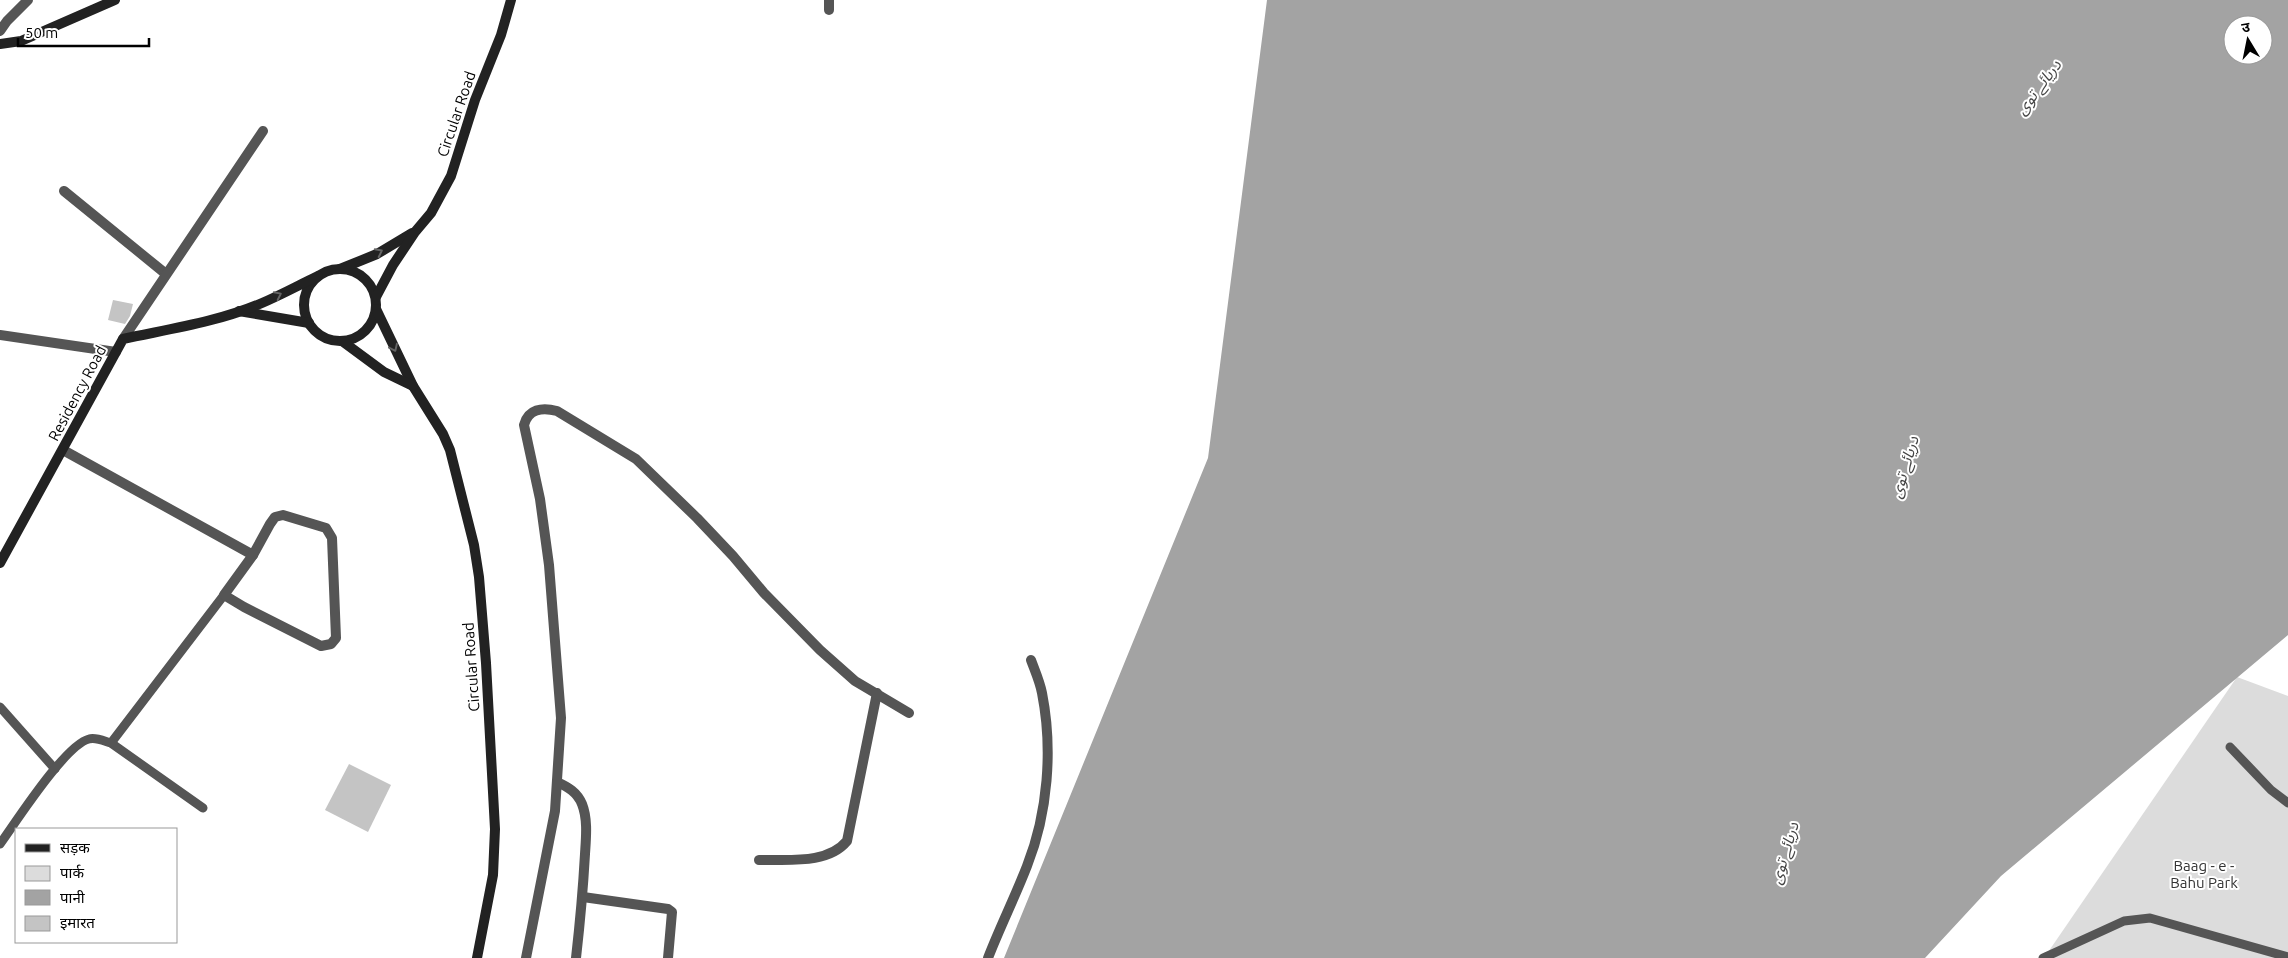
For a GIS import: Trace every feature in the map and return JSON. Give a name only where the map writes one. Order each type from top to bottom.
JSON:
[{"type":"main road","points":[[0,44],[21,41],[116,0]]},
{"type":"main road","name":"Circular Road","points":[[376,296],[393,265],[431,213],[451,176],[474,100],[501,35],[511,0]]},
{"type":"main road","points":[[340,268],[353,271],[362,276],[376,296],[374,319],[364,332],[354,338],[342,341],[329,340],[317,333],[309,323],[304,312],[304,298],[308,286],[318,276],[329,270],[340,268],[377,254],[416,232]]},
{"type":"main road","name":"Residency Road","points":[[0,563],[123,339],[191,325],[261,304],[318,276]]},
{"type":"main road","name":"Circular Road","points":[[376,309],[412,386],[435,419],[450,450],[474,545],[493,772],[495,829],[493,875],[477,958]]},
{"type":"main road","points":[[238,311],[309,323]]},
{"type":"main road","points":[[342,341],[384,372],[412,386]]},
{"type":"street","points":[[0,31],[7,21],[28,0]]},
{"type":"street","points":[[123,339],[263,131]]},
{"type":"street","points":[[64,192],[166,274]]},
{"type":"street","points":[[0,335],[116,352]]},
{"type":"street","points":[[526,958],[555,811],[561,718],[550,574],[540,499],[524,425],[525,419],[536,410],[547,408],[557,411],[636,459],[697,518],[733,556],[764,593],[820,650],[855,681],[909,712]]},
{"type":"street","points":[[63,450],[253,554]]},
{"type":"street","points":[[284,515],[326,528],[332,538],[336,638],[331,644],[321,646],[224,595],[253,554],[275,517],[284,515]]},
{"type":"street","points":[[988,958],[1028,865],[1046,788],[1046,718],[1042,690],[1031,660]]},
{"type":"street","points":[[759,860],[810,858],[827,855],[842,848],[847,841],[877,693]]},
{"type":"street","points":[[557,782],[572,790],[583,805],[586,831],[583,898],[576,958]]},
{"type":"street","points":[[583,898],[668,908],[672,912],[673,919],[668,958]]},
{"type":"lane","points":[[111,743],[224,595]]},
{"type":"lane","points":[[0,707],[55,769]]},
{"type":"lane","points":[[0,844],[55,769],[76,746],[88,739],[98,738],[111,743],[203,808]]},
{"type":"lane","points":[[2230,747],[2271,790],[2288,803]]},
{"type":"lane","points":[[2043,958],[2124,922],[2150,918],[2288,957]]},
{"type":"green space","name":"Baag - e - Bahu Park","points":[[2237,677],[2288,696],[2288,958],[2044,958]]},
{"type":"water","name":"دریائے توی","points":[[1267,0],[2288,0],[2288,635],[2001,876],[1925,958],[1004,958],[1208,458]]},
{"type":"building","points":[[113,300],[133,304],[130,316],[125,324],[108,320]]},
{"type":"building","points":[[349,764],[391,785],[368,832],[325,810]]}]
